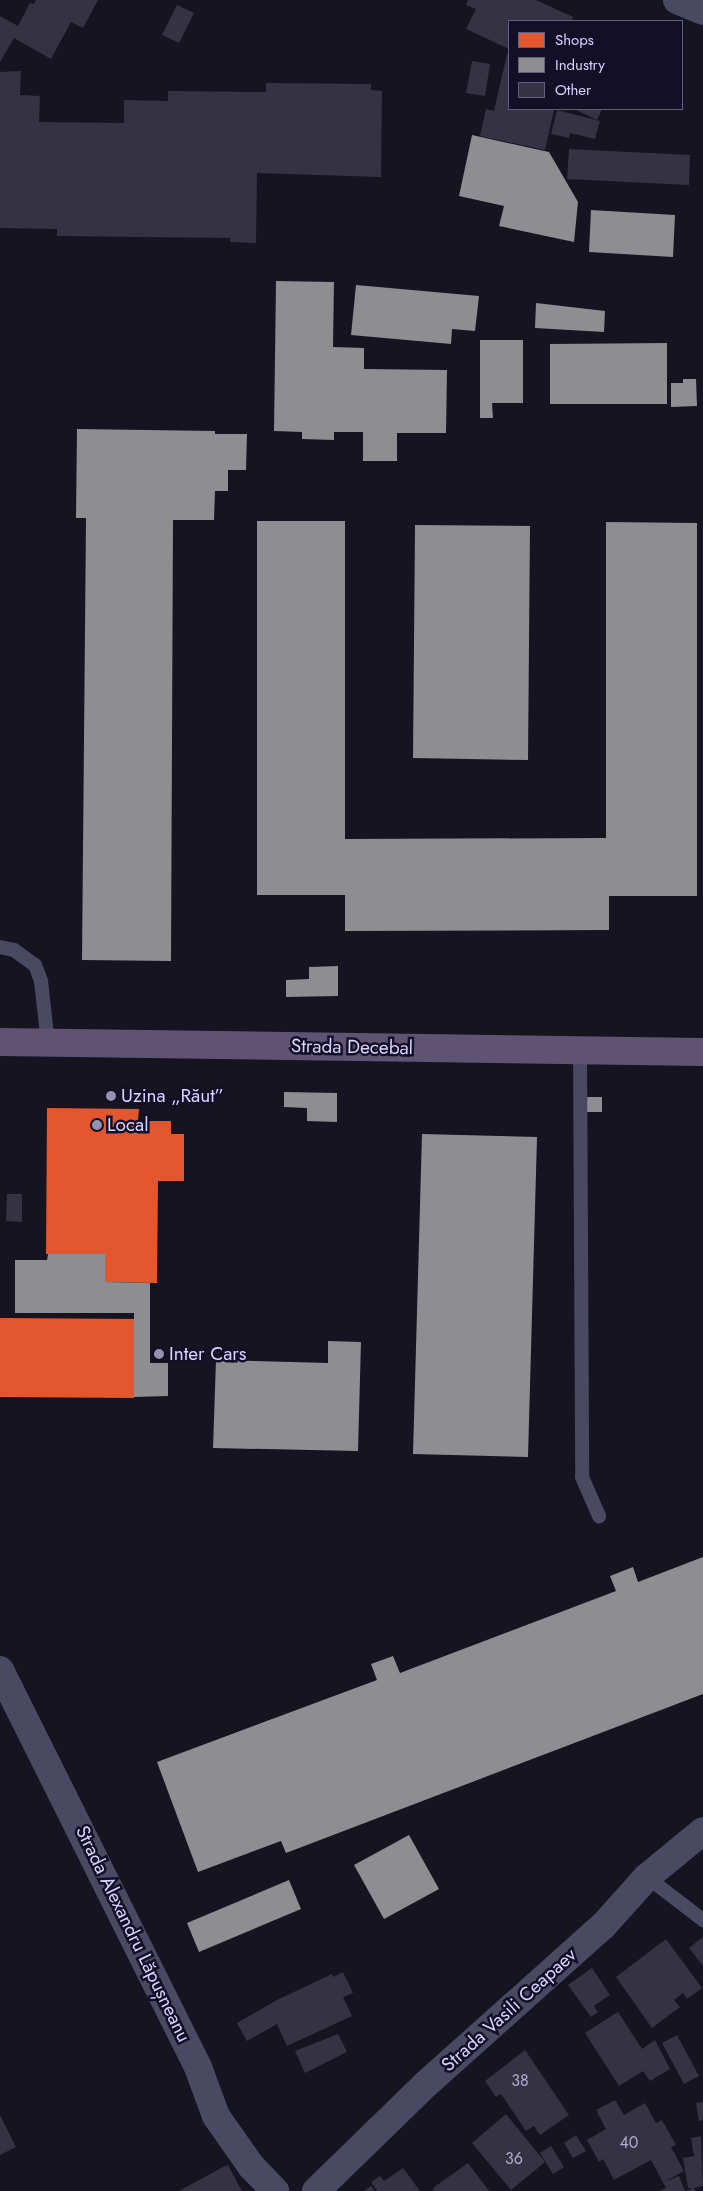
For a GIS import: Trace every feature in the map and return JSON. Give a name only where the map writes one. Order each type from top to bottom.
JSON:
[{"type":"main road","name":"Strada Decebal","points":[[0,1042],[703,1052]]},
{"type":"street","points":[[677,0],[703,11]]},
{"type":"street","name":"Strada Alexandru Lăpușneanu","points":[[0,1670],[198,2066],[216,2116],[251,2166],[276,2191]]},
{"type":"street","name":"Strada Vasili Ceapaev","points":[[316,2191],[426,2084],[603,1926],[647,1877],[703,1831]]},
{"type":"lane","points":[[0,947],[14,950],[35,965],[41,981],[48,1042]]},
{"type":"lane","points":[[580,1050],[582,1477],[599,1516]]},
{"type":"lane","points":[[647,1877],[703,1920]]},
{"type":"building: Shops","points":[[47,1108],[139,1109],[138,1121],[171,1121],[171,1134],[184,1134],[184,1181],[158,1181],[157,1283],[105,1282],[105,1254],[46,1254]]},
{"type":"building: Shops","points":[[0,1318],[135,1319],[134,1398],[0,1397]]},
{"type":"building: Industry","points":[[472,135],[549,152],[578,202],[574,242],[499,226],[504,206],[459,196]]},
{"type":"building: Industry","points":[[591,210],[675,215],[673,257],[589,252]]},
{"type":"building: Industry","points":[[276,281],[334,282],[333,347],[364,348],[364,369],[447,370],[446,433],[397,433],[397,461],[363,461],[363,432],[334,432],[334,440],[302,439],[302,432],[274,431]]},
{"type":"building: Industry","points":[[356,285],[479,296],[475,331],[452,329],[451,344],[351,335]]},
{"type":"building: Industry","points":[[536,303],[605,311],[604,332],[535,328]]},
{"type":"building: Industry","points":[[480,340],[523,340],[523,403],[492,403],[493,418],[480,418]]},
{"type":"building: Industry","points":[[667,343],[667,404],[550,404],[550,344]]},
{"type":"building: Industry","points":[[683,379],[696,379],[697,406],[671,407],[671,383],[683,383]]},
{"type":"building: Industry","points":[[77,429],[215,431],[215,434],[247,434],[246,470],[228,470],[228,491],[215,491],[214,520],[173,520],[171,961],[82,960],[86,518],[76,518]]},
{"type":"building: Industry","points":[[257,521],[345,521],[345,839],[606,838],[606,522],[697,523],[697,896],[609,896],[609,930],[345,931],[345,895],[257,895]]},
{"type":"building: Industry","points":[[415,525],[530,526],[528,760],[413,758]]},
{"type":"building: Industry","points":[[338,966],[338,996],[286,997],[286,980],[309,979],[309,967]]},
{"type":"building: Industry","points":[[284,1092],[337,1093],[337,1122],[307,1121],[307,1108],[284,1107]]},
{"type":"building: Industry","points":[[583,1097],[602,1097],[602,1112],[583,1112]]},
{"type":"building: Industry","points":[[422,1134],[537,1137],[528,1457],[413,1454]]},
{"type":"building: Industry","points":[[48,1254],[105,1254],[105,1282],[150,1283],[150,1363],[168,1363],[168,1396],[134,1397],[134,1313],[15,1313],[15,1260],[47,1260]]},
{"type":"building: Industry","points":[[328,1341],[361,1342],[358,1451],[213,1448],[216,1360],[328,1363]]},
{"type":"building: Industry","points":[[703,1557],[703,1694],[286,1853],[281,1841],[198,1872],[157,1762],[377,1680],[371,1664],[393,1656],[400,1673],[616,1591],[610,1576],[633,1567],[638,1582]]},
{"type":"building: Industry","points":[[409,1835],[439,1889],[384,1919],[354,1865]]},
{"type":"building: Industry","points":[[289,1880],[301,1909],[199,1952],[187,1923]]},
{"type":"building: Other","points":[[36,0],[98,0],[83,28],[71,22],[51,59],[14,38],[0,62],[0,16],[18,26],[30,3],[34,4]]},
{"type":"building: Other","points":[[468,0],[536,0],[573,17],[572,20],[508,20],[508,49],[466,29],[476,9],[466,5]]},
{"type":"building: Other","points":[[177,5],[194,13],[179,43],[162,35]]},
{"type":"building: Other","points":[[508,54],[508,110],[554,110],[545,150],[480,136],[486,109],[494,111]]},
{"type":"building: Other","points":[[472,61],[490,64],[485,96],[466,93]]},
{"type":"building: Other","points":[[21,71],[20,95],[40,96],[39,122],[124,123],[124,100],[168,101],[168,91],[266,92],[266,83],[371,84],[371,90],[382,91],[381,177],[257,173],[256,243],[230,242],[230,238],[57,236],[57,229],[0,228],[0,72]]},
{"type":"building: Other","points":[[557,110],[600,121],[595,139],[570,133],[569,138],[551,134]]},
{"type":"building: Other","points":[[576,110],[602,110],[597,120]]},
{"type":"building: Other","points":[[569,149],[690,155],[689,185],[567,179]]},
{"type":"building: Other","points":[[7,1194],[22,1194],[22,1222],[6,1221]]},
{"type":"building: Other","points":[[703,1937],[703,1966],[689,1948]]},
{"type":"building: Other","points":[[666,1939],[702,1988],[687,1999],[683,1993],[674,2000],[680,2007],[652,2028],[616,1977]]},
{"type":"building: Other","points":[[592,1968],[610,1995],[594,2006],[598,2012],[591,2017],[568,1985]]},
{"type":"building: Other","points":[[343,1972],[353,1993],[343,1997],[352,2016],[287,2046],[277,2024],[247,2041],[237,2023],[277,2000],[332,1974],[333,1977]]},
{"type":"building: Other","points":[[618,2012],[642,2049],[655,2040],[670,2069],[650,2081],[643,2071],[619,2086],[585,2033]]},
{"type":"building: Other","points":[[338,2034],[347,2052],[305,2073],[295,2051]]},
{"type":"building: Other","points":[[677,2035],[699,2076],[684,2084],[662,2043]]},
{"type":"building: Other","points":[[525,2050],[569,2115],[540,2135],[534,2126],[526,2131],[501,2094],[496,2097],[485,2081]]},
{"type":"building: Other","points":[[615,2100],[624,2115],[645,2103],[656,2123],[662,2120],[676,2145],[671,2147],[684,2171],[664,2182],[679,2176],[685,2191],[659,2191],[666,2188],[651,2160],[614,2180],[603,2159],[599,2162],[587,2140],[606,2129],[596,2110]]},
{"type":"building: Other","points":[[703,2102],[703,2120],[699,2121],[696,2103]]},
{"type":"building: Other","points":[[506,2114],[545,2162],[511,2190],[472,2143]]},
{"type":"building: Other","points":[[0,2115],[16,2147],[0,2155]]},
{"type":"building: Other","points":[[576,2135],[586,2151],[573,2158],[564,2143]]},
{"type":"building: Other","points":[[701,2136],[703,2186],[694,2188],[695,2191],[685,2191],[693,2188],[688,2188],[683,2158],[694,2156],[691,2138]]},
{"type":"building: Other","points":[[551,2146],[564,2167],[553,2174],[540,2153]]},
{"type":"building: Other","points":[[468,2163],[489,2191],[434,2191],[433,2188]]},
{"type":"building: Other","points":[[228,2165],[242,2191],[179,2191],[223,2167]]},
{"type":"building: Other","points":[[403,2168],[420,2191],[377,2191],[371,2182],[380,2176],[384,2181]]},
{"type":"building: Other","points":[[371,2186],[375,2191],[364,2191]]},
{"type":"place","name":"Uzina „Răut”","points":[[111,1096]]},
{"type":"place","name":"Local","points":[[97,1125]]},
{"type":"place","name":"Inter Cars","points":[[159,1354]]}]
